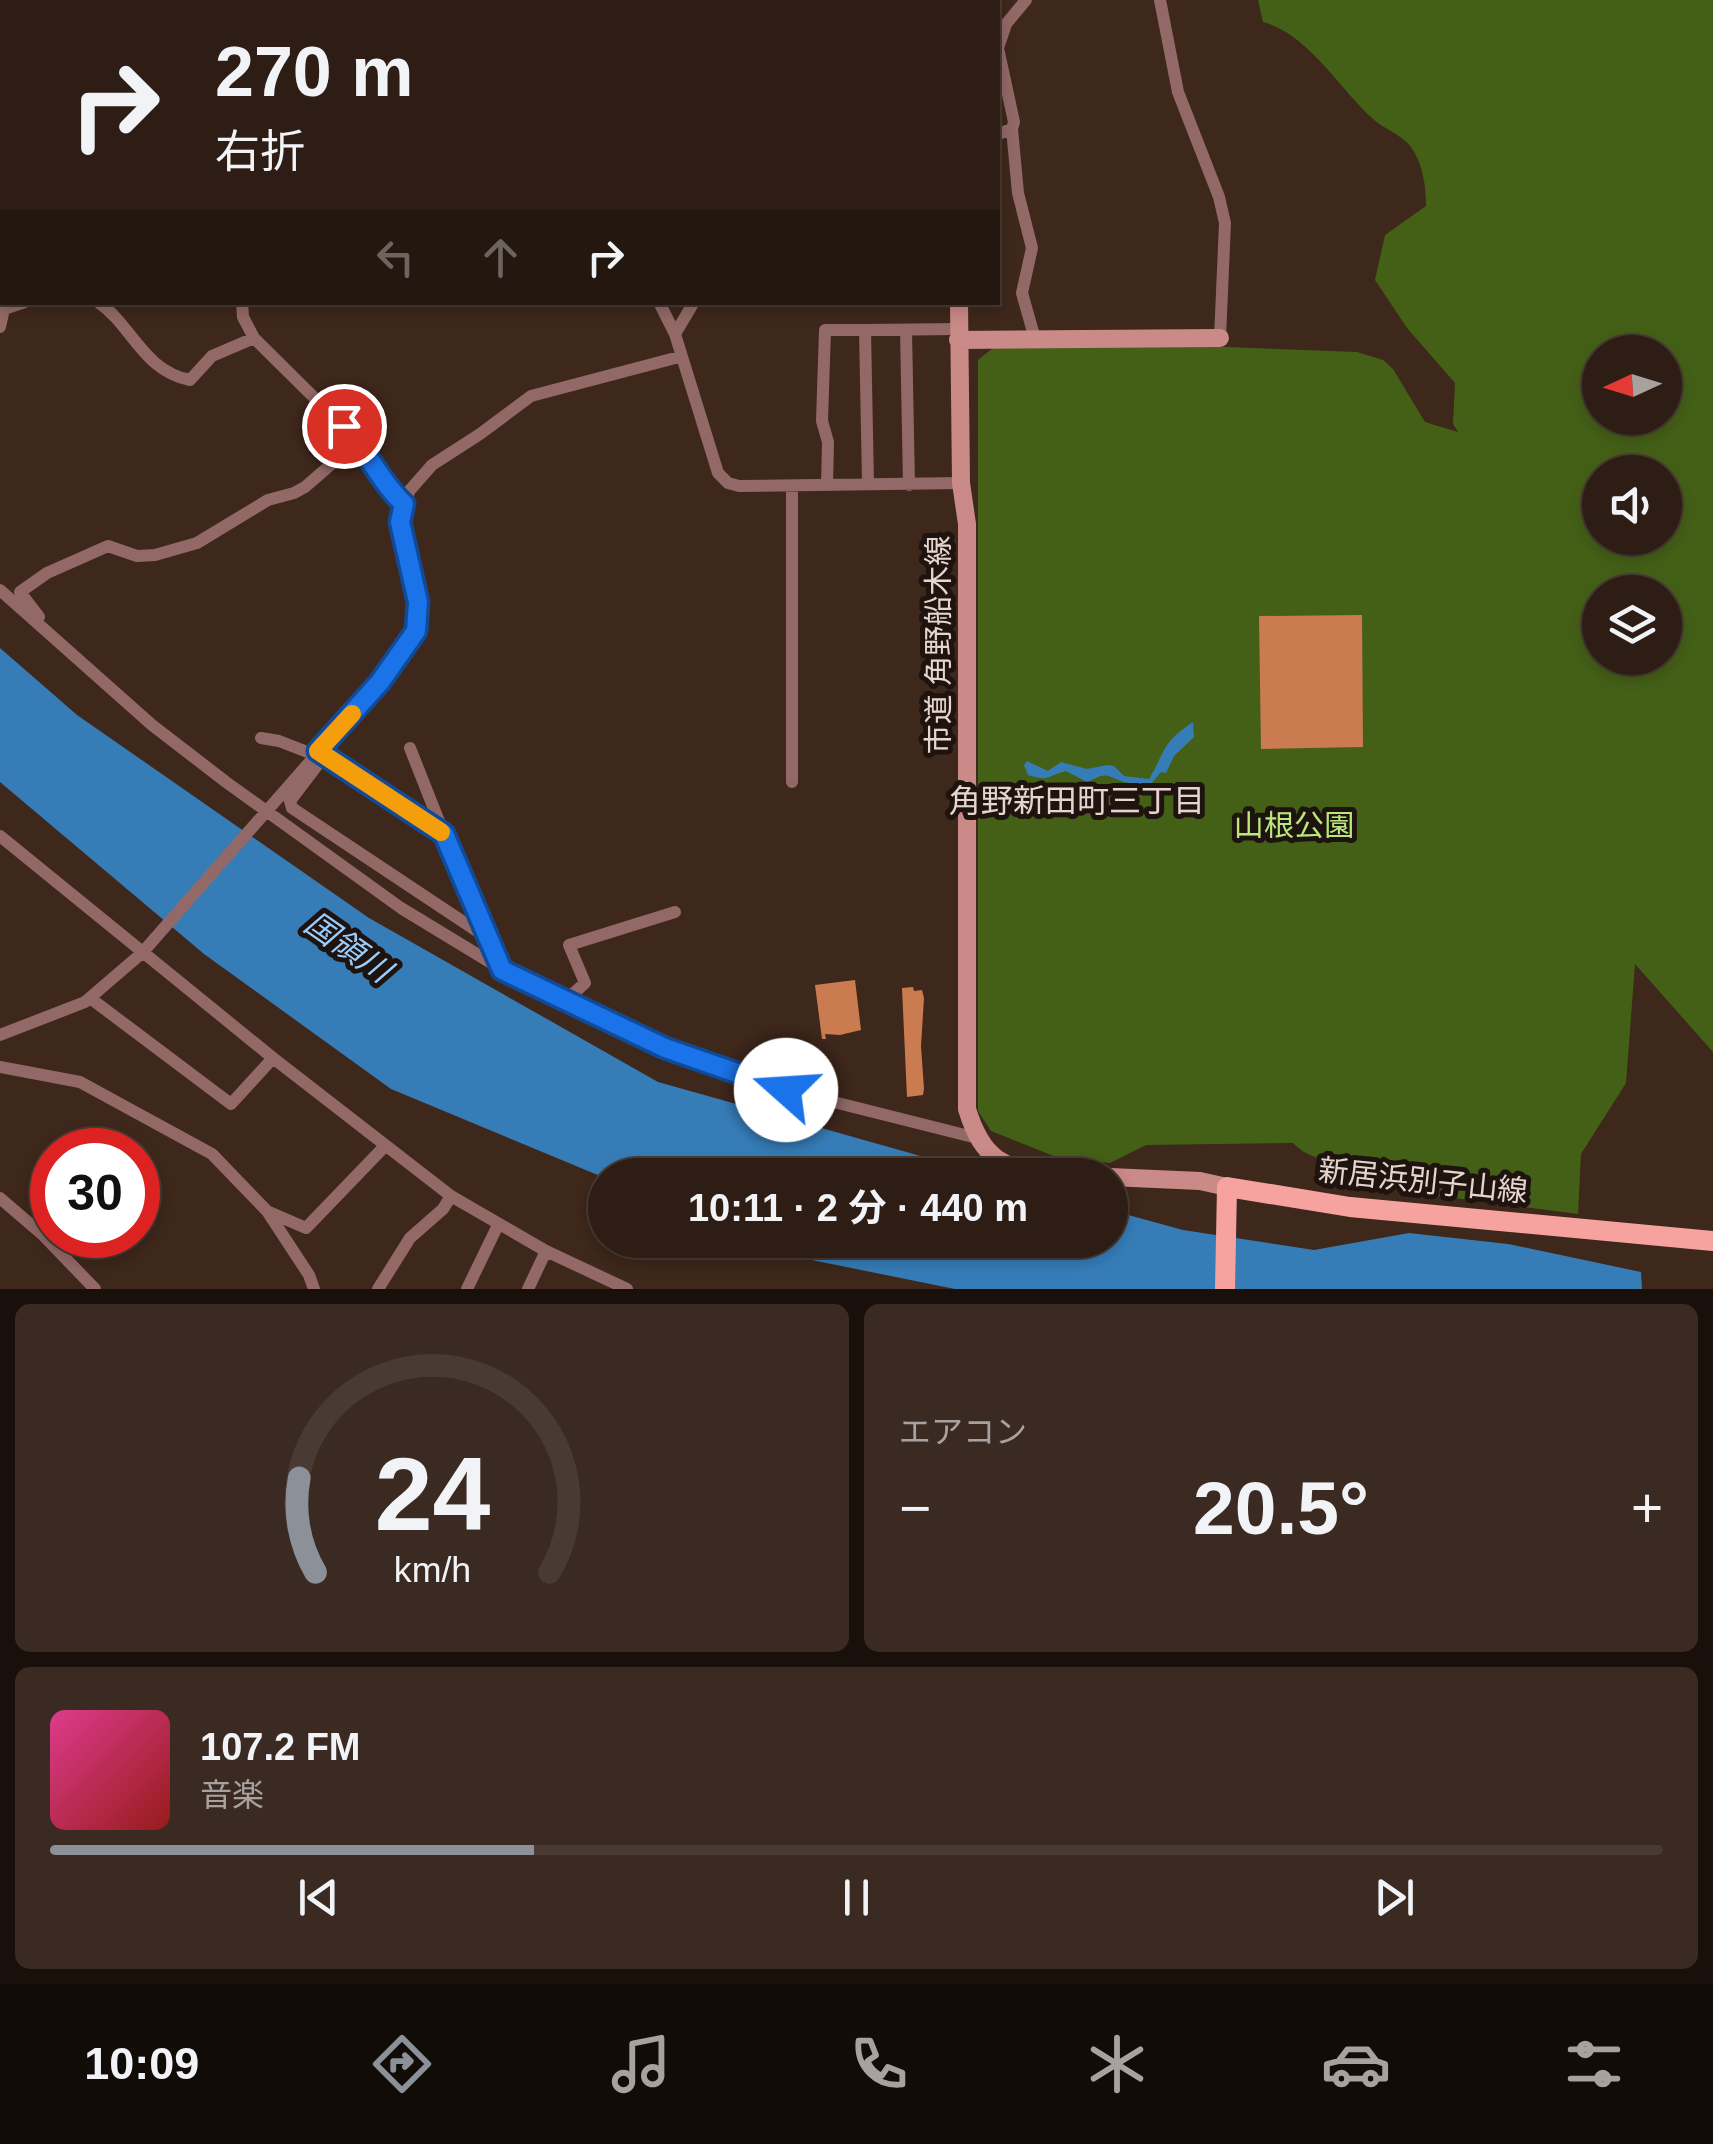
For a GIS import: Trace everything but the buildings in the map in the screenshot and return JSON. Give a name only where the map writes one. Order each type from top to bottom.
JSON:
[{"type":"main road","points":[[1225,1289],[1228,1187]]},
{"type":"main road","name":"新居浜別子山線","points":[[1228,1187],[1350,1207],[1713,1241]]},
{"type":"street","points":[[1000,42],[1006,24],[1026,0]]},
{"type":"street","points":[[827,485],[828,442],[822,421],[826,330],[906,330],[1035,340],[1220,338],[1225,223],[1219,197],[1178,92],[1160,0]]},
{"type":"street","points":[[1000,57],[1014,122],[1018,193],[1032,248],[1022,293],[1035,340]]},
{"type":"street","points":[[1000,133],[1012,129]]},
{"type":"street","points":[[0,327],[4,309],[16,305]]},
{"type":"street","points":[[102,305],[114,313],[129,338],[150,360],[179,378],[190,380],[212,356],[254,338]]},
{"type":"street","points":[[242,305],[242,317],[254,338],[358,441],[404,504]]},
{"type":"street","points":[[660,305],[674,334],[718,473],[728,484],[961,484]]},
{"type":"street","points":[[674,334],[683,326],[693,305]]},
{"type":"street","name":"市道 角野船木線","points":[[959,305],[961,484],[968,524],[967,1109],[977,1138]]},
{"type":"street","points":[[865,330],[868,484]]},
{"type":"street","points":[[906,330],[909,485]]},
{"type":"street","points":[[0,1035],[90,998],[145,949],[380,682],[416,631],[418,602],[400,522],[410,490],[432,465],[531,396],[679,357]]},
{"type":"street","points":[[44,629],[20,592],[47,572],[108,546],[137,556],[197,543],[268,500],[305,487],[358,441]]},
{"type":"street","points":[[792,486],[792,782]]},
{"type":"street","points":[[0,590],[152,726],[261,814],[502,970],[665,1048],[769,1084],[977,1138],[994,1158]]},
{"type":"street","points":[[261,738],[320,754],[444,834]]},
{"type":"street","points":[[410,748],[502,970]]},
{"type":"street","points":[[320,754],[290,801],[292,808],[489,938]]},
{"type":"street","points":[[0,836],[451,1196],[598,1283],[627,1289]]},
{"type":"street","points":[[565,1000],[585,984],[568,946],[675,912]]},
{"type":"street","points":[[90,998],[231,1104],[274,1058]]},
{"type":"street","points":[[0,1068],[80,1082],[212,1154],[267,1211],[314,1289]]},
{"type":"street","points":[[267,1211],[306,1228],[385,1146]]},
{"type":"street","points":[[1128,1178],[1200,1181],[1228,1187]]},
{"type":"street","points":[[378,1289],[410,1238],[443,1209],[451,1196]]},
{"type":"street","points":[[0,1198],[95,1289]]},
{"type":"street","points":[[467,1289],[498,1225]]},
{"type":"street","points":[[528,1289],[546,1252]]},
{"type":"green space","name":"山根公園","points":[[1258,0],[1713,0],[1713,1052],[1635,964],[1626,1083],[1581,1154],[1578,1214],[1363,1186],[1293,1143],[1146,1145],[1120,1158],[1056,1157],[991,1131],[978,1111],[978,360],[994,347],[1226,347],[1357,352],[1383,360],[1393,369],[1425,422],[1458,432],[1453,424],[1455,383],[1407,328],[1375,280],[1385,235],[1426,206],[1423,175],[1415,154],[1403,139],[1373,119],[1308,50],[1279,28],[1263,22]]},
{"type":"water","name":"国領川","points":[[0,648],[77,715],[369,918],[658,1082],[928,1158],[588,1158],[588,1171],[391,1089],[204,954],[0,782]]},
{"type":"water","points":[[1193,722],[1194,737],[1174,756],[1166,773],[1161,772],[1150,785],[1105,776],[1087,782],[1066,771],[1041,778],[1028,775],[1024,765],[1027,761],[1048,771],[1061,762],[1087,769],[1107,765],[1124,776],[1149,779],[1169,742]]},
{"type":"water","points":[[1128,1215],[1183,1230],[1314,1250],[1409,1233],[1508,1244],[1641,1272],[1642,1289],[955,1289],[802,1258],[1128,1258]]},
{"type":"slow traffic","points":[[352,714],[318,751],[441,832]]},
{"type":"district","name":"角野新田町三丁目","points":[[1077,801]]},
{"type":"route","points":[[344,426],[404,504],[400,522],[418,602],[416,631],[380,682],[318,751],[444,834],[502,970],[665,1048],[786,1090]]}]
